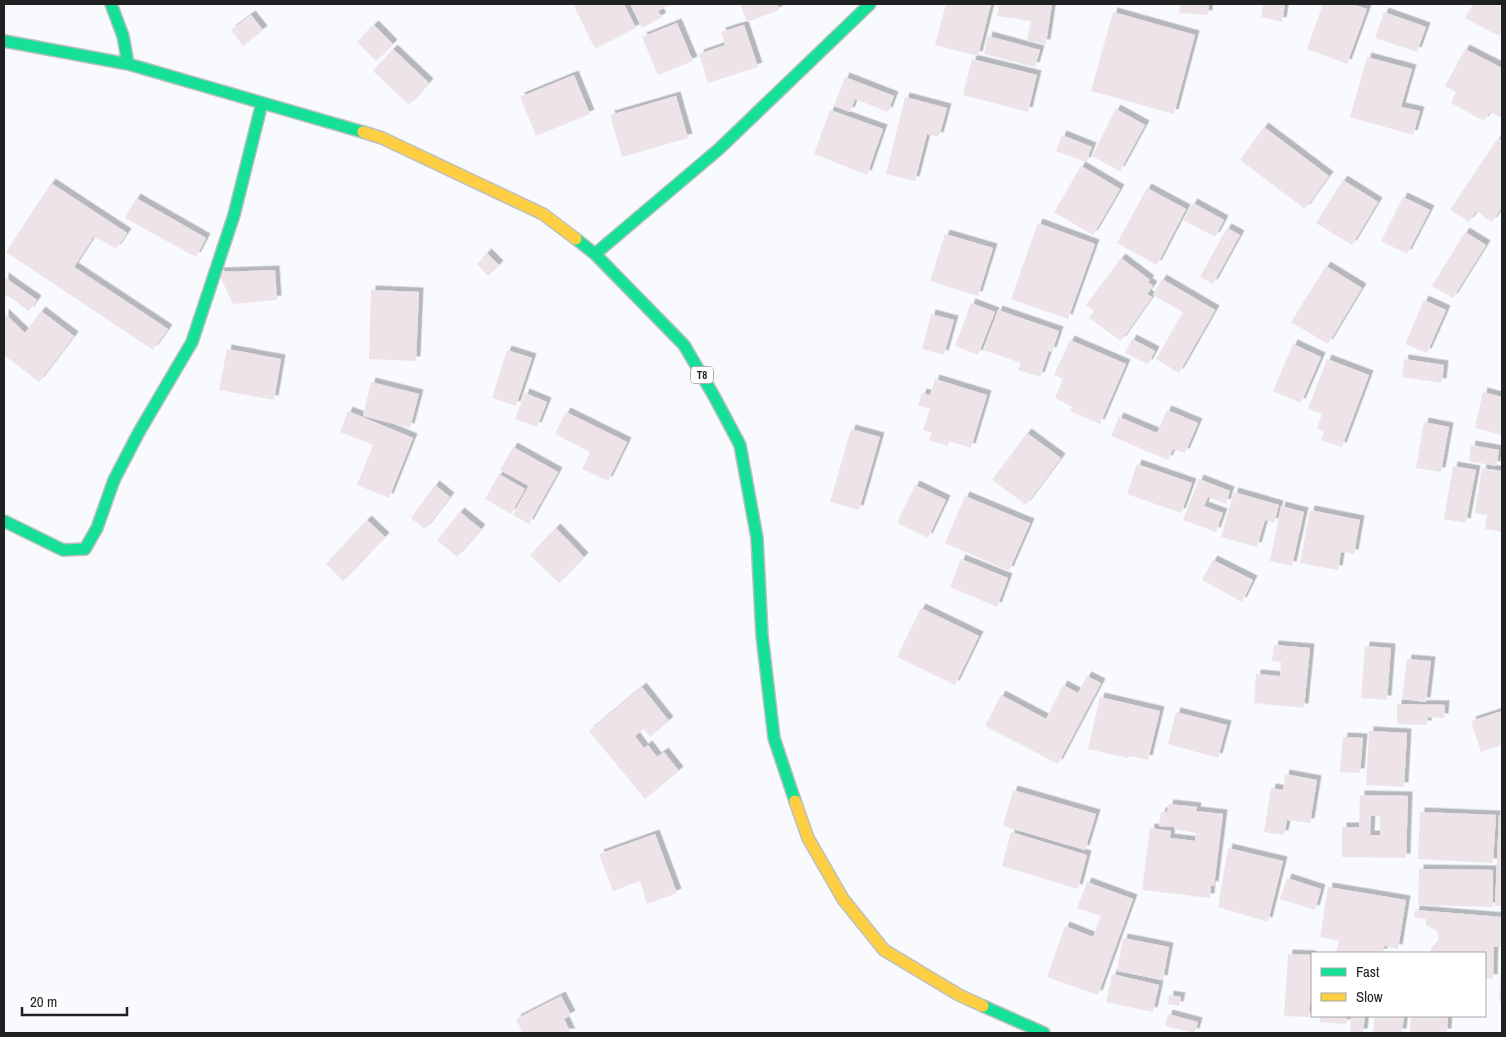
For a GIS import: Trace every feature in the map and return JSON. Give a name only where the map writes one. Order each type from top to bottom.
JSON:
[{"type":"main road","points":[[111,4],[123,36],[128,64]]},
{"type":"main road","points":[[595,254],[719,149],[870,4]]},
{"type":"main road","name":"T8","points":[[4,41],[128,64],[382,138],[543,214],[595,254],[684,345],[740,445],[757,538],[762,635],[774,738],[808,838],[844,899],[884,950],[959,995],[1044,1033]]},
{"type":"main road","points":[[4,521],[62,550],[85,549],[97,528],[114,480],[138,432],[192,342],[234,215],[262,103]]},
{"type":"building","points":[[573,4],[624,4],[636,28],[595,49]]},
{"type":"building","points":[[630,4],[672,4],[658,11],[662,17],[642,28]]},
{"type":"building","points":[[740,4],[777,4],[779,10],[747,22]]},
{"type":"building","points":[[946,4],[991,4],[978,56],[935,45]]},
{"type":"building","points":[[999,4],[1052,4],[1046,44],[1027,41],[1031,21],[997,16]]},
{"type":"building","points":[[1180,4],[1209,4],[1208,15],[1179,13]]},
{"type":"building","points":[[1263,4],[1285,4],[1282,22],[1261,17]]},
{"type":"building","points":[[1323,4],[1352,4],[1367,9],[1347,64],[1307,49]]},
{"type":"building","points":[[1473,4],[1502,4],[1502,30],[1499,36],[1465,18]]},
{"type":"building","points":[[1113,12],[1195,35],[1174,114],[1091,91]]},
{"type":"building","points":[[1384,12],[1426,27],[1417,52],[1375,38]]},
{"type":"building","points":[[251,15],[263,30],[243,46],[231,30]]},
{"type":"building","points":[[677,23],[693,61],[658,75],[642,37]]},
{"type":"building","points":[[374,25],[393,44],[376,61],[357,42]]},
{"type":"building","points":[[744,25],[758,67],[708,83],[699,54],[725,45],[721,32]]},
{"type":"building","points":[[988,36],[1040,50],[1035,67],[984,54]]},
{"type":"building","points":[[393,49],[429,83],[409,105],[373,71]]},
{"type":"building","points":[[1465,49],[1502,68],[1502,118],[1490,112],[1484,121],[1451,103],[1456,92],[1445,86]]},
{"type":"building","points":[[1367,57],[1412,69],[1401,107],[1420,111],[1413,135],[1350,117]]},
{"type":"building","points":[[972,59],[1037,75],[1028,112],[963,95]]},
{"type":"building","points":[[574,75],[590,114],[536,136],[520,97]]},
{"type":"building","points":[[845,77],[894,96],[888,112],[855,99],[850,112],[834,106]]},
{"type":"building","points":[[676,96],[688,138],[622,157],[610,115]]},
{"type":"building","points":[[905,97],[947,108],[939,137],[927,134],[915,181],[886,174]]},
{"type":"building","points":[[1116,109],[1145,125],[1120,171],[1092,156]]},
{"type":"building","points":[[830,110],[883,129],[867,175],[814,154]]},
{"type":"building","points":[[1264,127],[1329,176],[1305,209],[1240,160]]},
{"type":"building","points":[[1062,135],[1092,147],[1086,162],[1056,151]]},
{"type":"building","points":[[1498,138],[1502,140],[1502,207],[1492,222],[1476,211],[1469,222],[1450,210]]},
{"type":"building","points":[[1081,166],[1120,189],[1093,235],[1054,212]]},
{"type":"building","points":[[1343,180],[1378,202],[1352,245],[1316,223]]},
{"type":"building","points":[[51,183],[127,233],[116,249],[94,236],[74,267],[168,329],[153,350],[6,252]]},
{"type":"building","points":[[1147,188],[1186,209],[1157,265],[1117,243]]},
{"type":"building","points":[[1403,197],[1430,210],[1407,254],[1381,241]]},
{"type":"building","points":[[136,198],[206,238],[196,257],[125,218]]},
{"type":"building","points":[[1193,203],[1224,220],[1215,237],[1183,220]]},
{"type":"building","points":[[1038,223],[1095,244],[1068,319],[1011,299]]},
{"type":"building","points":[[1227,228],[1240,235],[1213,284],[1200,277]]},
{"type":"building","points":[[1465,232],[1486,245],[1453,298],[1432,286]]},
{"type":"building","points":[[945,234],[993,248],[978,296],[930,281]]},
{"type":"building","points":[[487,253],[499,265],[488,276],[477,264]]},
{"type":"building","points":[[1121,258],[1150,280],[1148,282],[1153,286],[1147,294],[1152,297],[1121,341],[1089,318],[1094,311],[1086,305]]},
{"type":"building","points":[[1326,266],[1362,288],[1328,344],[1291,322]]},
{"type":"building","points":[[275,270],[277,300],[233,304],[218,272]]},
{"type":"building","points":[[4,277],[37,300],[29,311],[7,295],[4,299]]},
{"type":"building","points":[[1162,279],[1215,310],[1179,373],[1156,359],[1183,312],[1153,295]]},
{"type":"building","points":[[371,290],[419,292],[416,361],[369,359]]},
{"type":"building","points":[[1424,300],[1446,310],[1427,353],[1405,344]]},
{"type":"building","points":[[971,303],[995,312],[978,355],[955,346]]},
{"type":"building","points":[[998,310],[1059,331],[1052,352],[1049,351],[1040,377],[1018,370],[1021,363],[984,350]]},
{"type":"building","points":[[41,311],[74,336],[39,382],[4,355],[4,313],[25,333]]},
{"type":"building","points":[[931,314],[954,320],[944,355],[922,349]]},
{"type":"building","points":[[1132,339],[1155,351],[1148,364],[1125,353]]},
{"type":"building","points":[[1070,340],[1126,364],[1100,424],[1070,411],[1072,407],[1055,398],[1063,379],[1054,375]]},
{"type":"building","points":[[1293,344],[1321,357],[1301,403],[1273,391]]},
{"type":"building","points":[[227,349],[281,359],[274,400],[219,390]]},
{"type":"building","points":[[507,350],[532,358],[516,406],[492,398]]},
{"type":"building","points":[[1327,359],[1369,375],[1342,447],[1321,440],[1324,431],[1317,428],[1322,414],[1308,409]]},
{"type":"building","points":[[1404,359],[1444,365],[1442,383],[1402,377]]},
{"type":"building","points":[[935,379],[987,395],[971,448],[949,441],[948,446],[929,440],[932,433],[923,430],[930,409],[918,405],[922,393],[930,395]]},
{"type":"building","points":[[371,382],[419,394],[410,428],[363,416]]},
{"type":"building","points":[[1483,392],[1502,397],[1502,435],[1475,428]]},
{"type":"building","points":[[525,393],[547,402],[537,427],[515,419]]},
{"type":"building","points":[[1167,410],[1198,423],[1185,453],[1173,449],[1168,460],[1111,436],[1119,417],[1157,433]]},
{"type":"building","points":[[348,411],[413,438],[389,498],[357,485],[373,445],[340,432]]},
{"type":"building","points":[[566,412],[627,442],[608,481],[582,469],[590,452],[555,434]]},
{"type":"building","points":[[1424,422],[1449,427],[1441,472],[1416,468]]},
{"type":"building","points":[[851,429],[880,437],[859,510],[830,502]]},
{"type":"building","points":[[1027,433],[1061,458],[1026,505],[992,480]]},
{"type":"building","points":[[1471,445],[1499,450],[1496,466],[1469,461]]},
{"type":"building","points":[[513,447],[558,472],[529,524],[513,515],[529,486],[500,470]]},
{"type":"building","points":[[1137,464],[1192,483],[1181,513],[1127,494]]},
{"type":"building","points":[[1453,466],[1476,470],[1466,523],[1444,519]]},
{"type":"building","points":[[1482,468],[1502,471],[1502,532],[1485,529],[1487,515],[1475,513]]},
{"type":"building","points":[[499,474],[525,489],[511,514],[485,499]]},
{"type":"building","points":[[1199,479],[1230,491],[1226,504],[1208,497],[1204,506],[1223,513],[1216,532],[1183,520]]},
{"type":"building","points":[[435,485],[450,497],[425,529],[411,518]]},
{"type":"building","points":[[915,485],[946,500],[928,538],[897,523]]},
{"type":"building","points":[[1234,492],[1279,505],[1274,523],[1265,520],[1257,547],[1221,537]]},
{"type":"building","points":[[965,496],[1030,523],[1009,571],[945,543]]},
{"type":"building","points":[[1281,506],[1304,512],[1292,566],[1270,561]]},
{"type":"building","points":[[1310,510],[1360,520],[1354,554],[1341,552],[1338,570],[1300,563]]},
{"type":"building","points":[[460,512],[481,529],[457,557],[437,540]]},
{"type":"building","points":[[367,520],[385,537],[343,581],[326,564]]},
{"type":"building","points":[[556,528],[584,557],[559,583],[530,555]]},
{"type":"building","points":[[961,559],[1008,578],[997,607],[950,587]]},
{"type":"building","points":[[1213,560],[1253,580],[1242,602],[1202,580]]},
{"type":"building","points":[[921,608],[979,636],[955,685],[897,657]]},
{"type":"building","points":[[1274,645],[1310,648],[1304,708],[1254,703],[1256,674],[1280,676],[1281,662],[1272,661]]},
{"type":"building","points":[[1365,646],[1391,648],[1387,700],[1361,698]]},
{"type":"building","points":[[1407,659],[1431,661],[1426,702],[1402,699]]},
{"type":"building","points":[[1087,676],[1101,683],[1058,764],[985,726],[1001,695],[1046,719],[1063,685],[1078,693]]},
{"type":"building","points":[[642,687],[669,721],[650,737],[644,729],[635,736],[644,748],[648,745],[657,757],[664,752],[679,771],[645,799],[589,731]]},
{"type":"building","points":[[1100,697],[1160,711],[1148,760],[1129,756],[1128,758],[1088,749]]},
{"type":"building","points":[[1397,704],[1445,705],[1444,718],[1428,717],[1427,725],[1397,724]]},
{"type":"building","points":[[1502,711],[1502,745],[1481,752],[1471,721]]},
{"type":"building","points":[[1176,712],[1227,725],[1218,758],[1168,744]]},
{"type":"building","points":[[1369,731],[1407,733],[1404,787],[1366,785]]},
{"type":"building","points":[[1343,737],[1363,738],[1360,773],[1340,772]]},
{"type":"building","points":[[1285,774],[1317,780],[1310,823],[1287,820],[1284,835],[1264,832],[1271,788],[1283,790]]},
{"type":"building","points":[[1013,790],[1096,814],[1085,850],[1003,826]]},
{"type":"building","points":[[1360,795],[1408,796],[1406,858],[1342,857],[1342,827],[1359,827]],"holes":[[[1371,816],[1380,816],[1380,835],[1370,835]]]},
{"type":"building","points":[[1169,804],[1197,807],[1196,811],[1223,814],[1214,886],[1211,885],[1210,898],[1142,890],[1150,828],[1171,831],[1170,838],[1195,841],[1196,833],[1174,829],[1174,827],[1159,826],[1161,812],[1167,812]]},
{"type":"building","points":[[1420,812],[1496,815],[1493,863],[1418,859]]},
{"type":"building","points":[[1499,815],[1502,815],[1502,906],[1495,906]]},
{"type":"building","points":[[1011,832],[1087,855],[1078,889],[1002,866]]},
{"type":"building","points":[[655,834],[677,893],[647,904],[640,881],[613,891],[599,854]]},
{"type":"building","points":[[1228,848],[1283,861],[1268,922],[1218,907]]},
{"type":"building","points":[[1419,869],[1493,870],[1493,907],[1418,905]]},
{"type":"building","points":[[1287,878],[1321,889],[1315,910],[1280,899]]},
{"type":"building","points":[[1087,882],[1133,899],[1098,995],[1047,977],[1065,926],[1093,937],[1101,916],[1077,908]]},
{"type":"building","points":[[1328,887],[1406,900],[1398,949],[1384,946],[1383,952],[1336,952],[1339,941],[1320,937]]},
{"type":"building","points":[[1415,910],[1502,917],[1502,947],[1494,947],[1493,979],[1486,978],[1486,952],[1431,952],[1431,948],[1438,942],[1438,932],[1426,925],[1426,919],[1414,917]]},
{"type":"building","points":[[1123,938],[1169,947],[1163,980],[1117,971]]},
{"type":"building","points":[[1288,954],[1311,955],[1309,1017],[1284,1016]]},
{"type":"building","points":[[1501,970],[1502,1001],[1499,1001]]},
{"type":"building","points":[[1112,974],[1159,985],[1153,1012],[1106,1002]]},
{"type":"building","points":[[1169,995],[1181,997],[1179,1006],[1168,1004]]},
{"type":"building","points":[[561,996],[571,1015],[564,1019],[571,1033],[523,1033],[516,1019]]},
{"type":"building","points":[[1168,1014],[1198,1022],[1195,1033],[1165,1026]]},
{"type":"building","points":[[1320,1017],[1347,1017],[1346,1024],[1320,1022]]},
{"type":"building","points":[[1351,1017],[1365,1017],[1363,1033],[1350,1033]]},
{"type":"building","points":[[1375,1017],[1404,1017],[1402,1033],[1373,1032]]},
{"type":"building","points":[[1411,1017],[1448,1017],[1447,1033],[1410,1033]]},
{"type":"traffic: fast","points":[[111,4],[123,36],[128,64]]},
{"type":"traffic: fast","points":[[595,254],[719,149],[870,4]]},
{"type":"traffic: fast","points":[[4,41],[128,64],[363,132]]},
{"type":"traffic: fast","points":[[4,521],[63,550],[85,549],[97,528],[114,480],[139,432],[192,342],[234,215],[262,103]]},
{"type":"traffic: fast","points":[[576,239],[595,254],[684,345],[740,445],[757,538],[762,635],[774,738],[795,801]]},
{"type":"traffic: fast","points":[[983,1006],[1044,1033]]},
{"type":"traffic: slow","points":[[363,132],[382,138],[543,214],[576,239]]},
{"type":"traffic: slow","points":[[795,801],[808,838],[843,899],[884,950],[959,995],[983,1006]]}]
